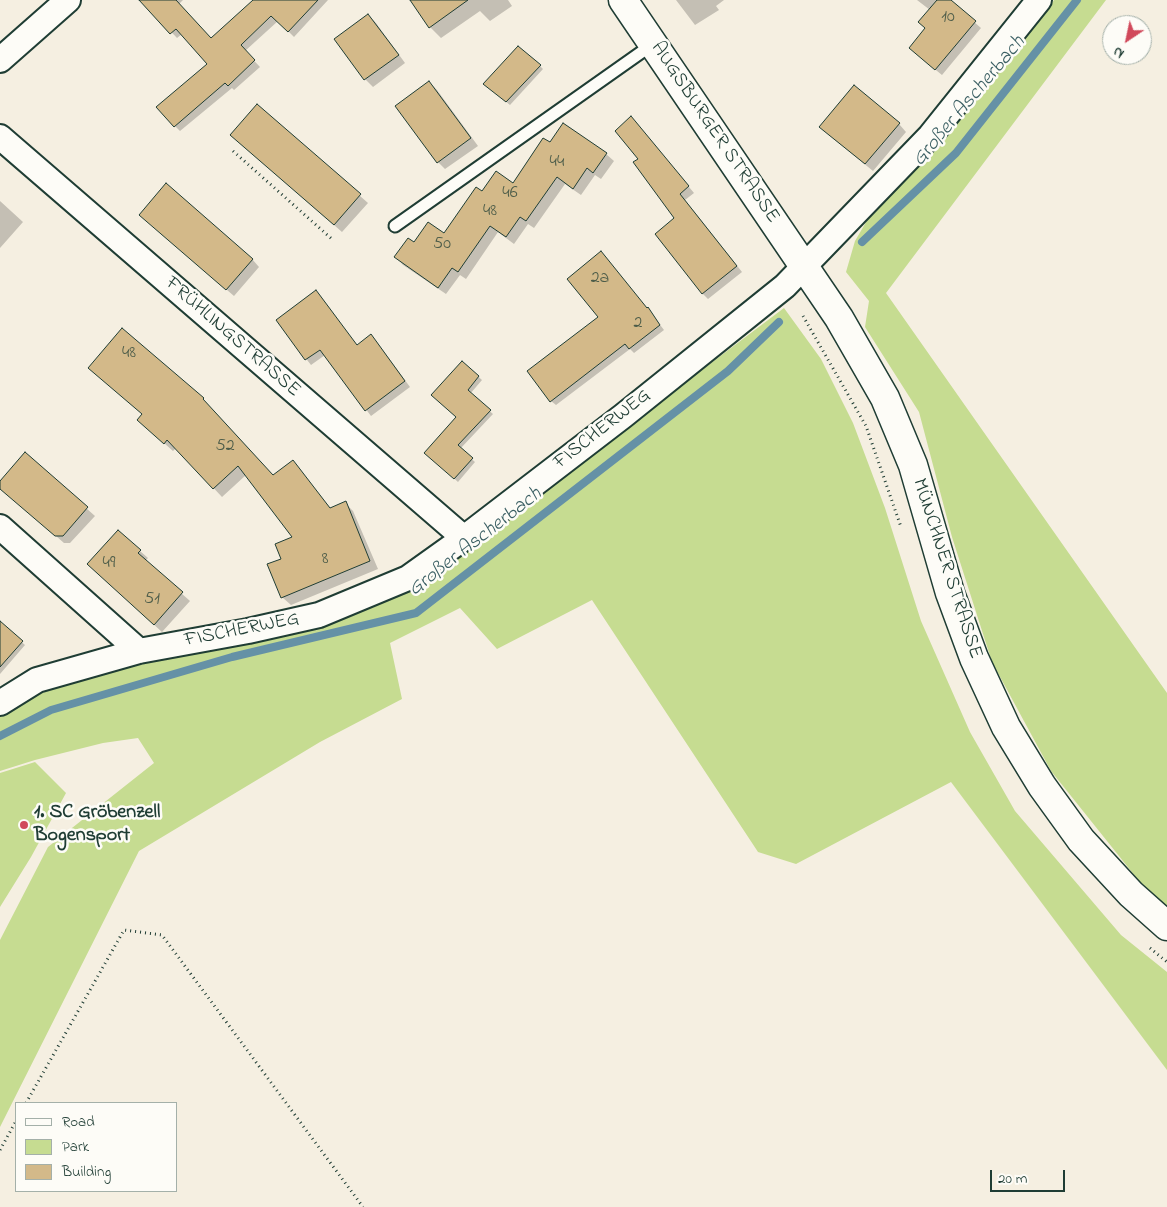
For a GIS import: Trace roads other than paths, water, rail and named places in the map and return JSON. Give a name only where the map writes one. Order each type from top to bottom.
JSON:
[{"type":"main road","name":"AUGSBURGER STRASSE","points":[[623,0],[804,267]]},
{"type":"main road","name":"MÜNCHNER STRASSE","points":[[804,267],[839,318],[885,398],[913,465],[950,593],[974,658],[1006,727],[1042,786],[1081,840],[1131,894],[1167,926]]},
{"type":"street","points":[[0,60],[68,0]]},
{"type":"street","name":"FISCHERWEG","points":[[0,703],[37,680],[139,651],[248,631],[319,615],[408,578],[464,538],[623,416],[784,286],[930,136],[1039,0]]},
{"type":"street","name":"FRÜHLINGSTRASSE","points":[[0,137],[464,538]]},
{"type":"street","points":[[0,527],[139,651]]},
{"type":"lane","points":[[395,226],[653,44]]},
{"type":"waterway","name":"Großer Ascherbach","points":[[862,242],[956,153],[1077,0]]},
{"type":"waterway","name":"Großer Ascherbach","points":[[0,736],[51,710],[232,657],[416,613],[728,371],[779,322]]},
{"type":"place","name":"1. SC Gröbenzell Bogensport","points":[[24,825]]}]
